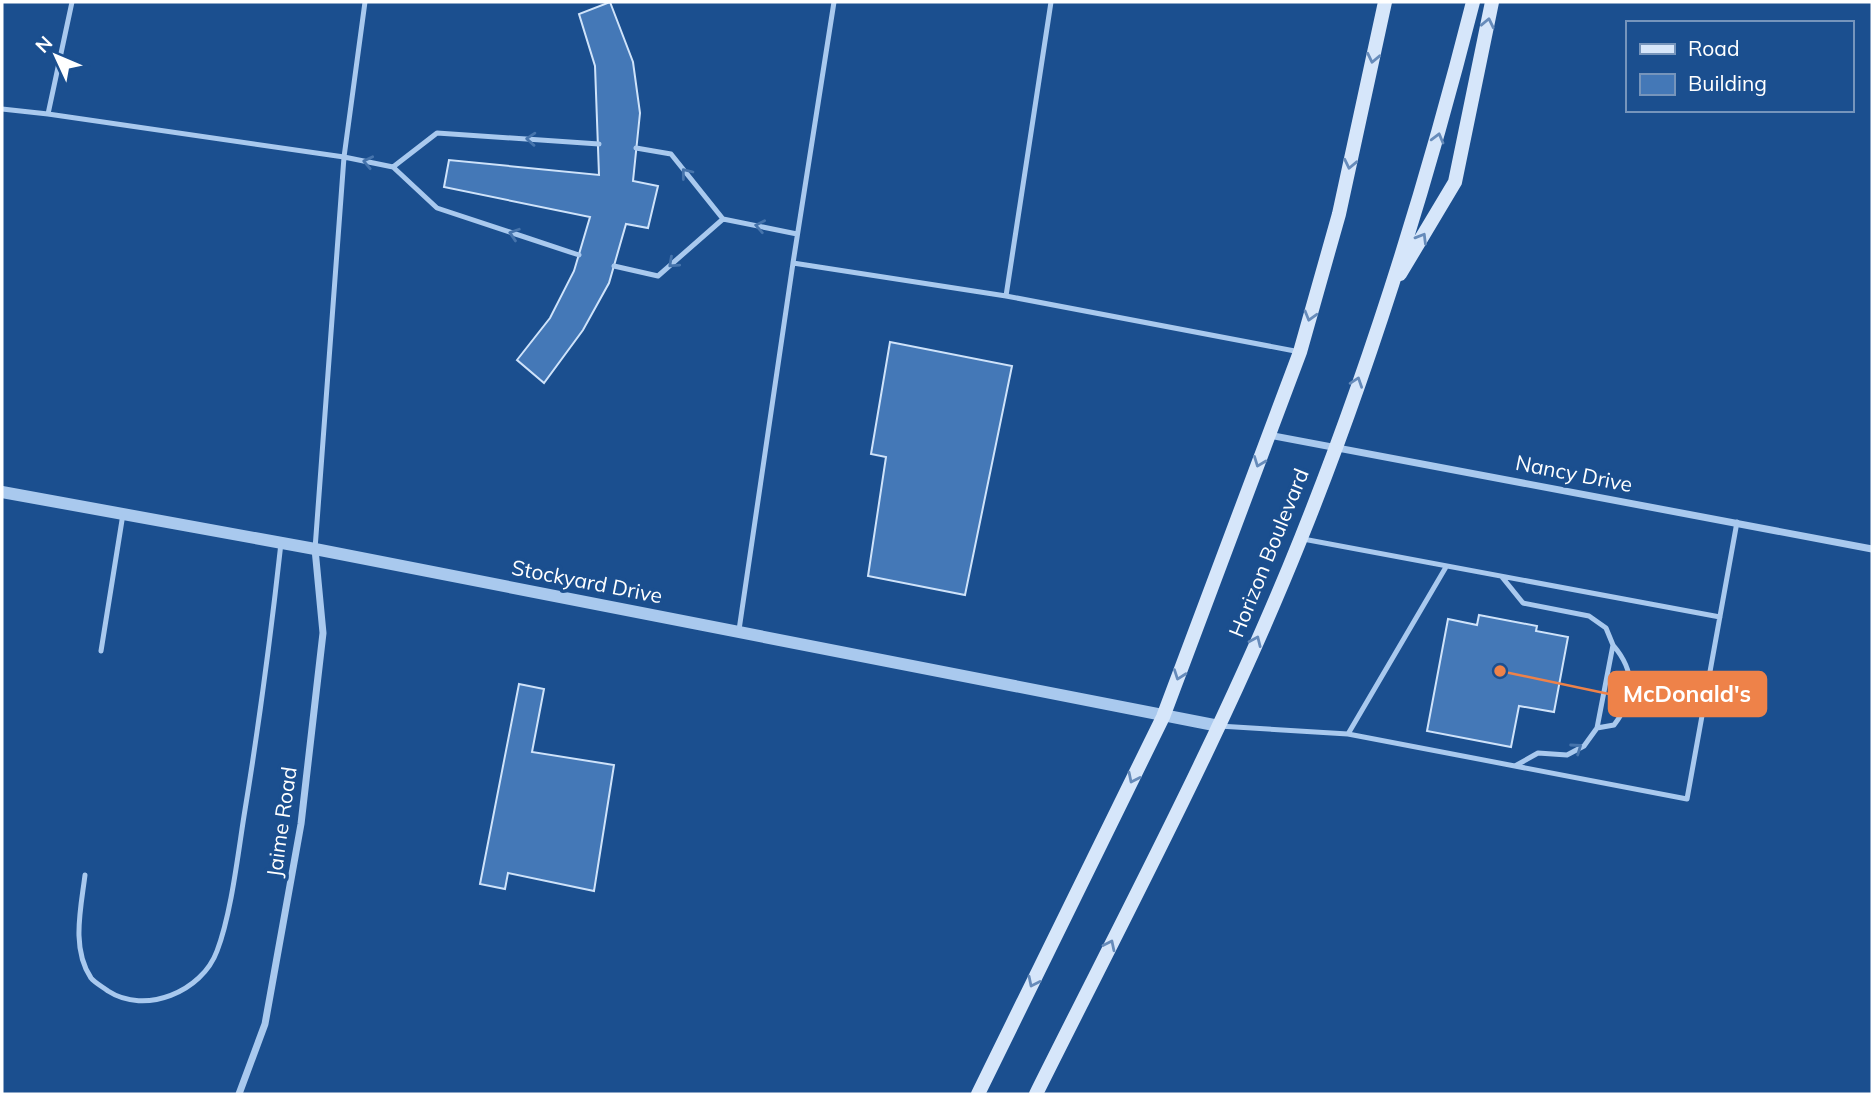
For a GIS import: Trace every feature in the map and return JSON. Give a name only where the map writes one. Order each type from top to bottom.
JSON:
[{"type":"main road","name":"Horizon Boulevard","points":[[978,1094],[1164,717],[1300,352],[1339,214],[1385,2]]},
{"type":"main road","name":"Horizon Boulevard","points":[[1036,1094],[1219,726],[1301,539],[1387,296],[1436,145],[1473,2]]},
{"type":"main road","points":[[1387,296],[1455,182],[1492,2]]},
{"type":"street","name":"Nancy Drive","points":[[1269,435],[1872,549]]},
{"type":"street","name":"Stockyard Drive","points":[[2,492],[315,549],[1219,726]]},
{"type":"street","name":"Jaime Road","points":[[239,1094],[265,1024],[301,824],[323,633],[315,549]]},
{"type":"lane","points":[[48,114],[72,2]]},
{"type":"lane","points":[[315,549],[344,157],[365,2]]},
{"type":"lane","points":[[739,631],[834,2]]},
{"type":"lane","points":[[1006,296],[1051,2]]},
{"type":"lane","points":[[2,109],[344,157],[393,167],[437,208],[579,255]]},
{"type":"lane","points":[[393,167],[437,133],[599,144]]},
{"type":"lane","points":[[636,148],[671,154],[723,219],[797,234]]},
{"type":"lane","points":[[614,266],[659,276],[723,219]]},
{"type":"lane","points":[[793,263],[1006,296],[1300,352]]},
{"type":"lane","points":[[101,651],[123,514]]},
{"type":"lane","points":[[1219,726],[1348,734],[1687,799],[1737,522]]},
{"type":"lane","points":[[1301,539],[1720,617]]},
{"type":"lane","points":[[85,875],[79,920],[81,954],[92,980],[120,998],[149,1002],[176,994],[202,974],[217,952],[238,858],[264,689],[281,543]]},
{"type":"lane","points":[[1348,734],[1446,568]]},
{"type":"lane","points":[[1502,577],[1522,603],[1589,616],[1606,628],[1613,645],[1626,660],[1631,692],[1626,709],[1614,725],[1597,728]]},
{"type":"lane","points":[[1515,766],[1538,752],[1567,755],[1584,746],[1597,728],[1613,645]]},
{"type":"building","points":[[610,2],[633,62],[640,113],[633,181],[658,186],[648,228],[626,224],[609,283],[583,330],[544,383],[517,360],[550,318],[574,271],[590,217],[444,187],[449,160],[599,175],[595,66],[579,14]]},
{"type":"building","points":[[890,342],[1012,366],[965,595],[868,576],[886,457],[871,454]]},
{"type":"building","points":[[1479,615],[1537,626],[1536,631],[1568,637],[1554,712],[1519,706],[1511,747],[1427,731],[1448,619],[1477,625]]},
{"type":"building","points":[[519,684],[544,689],[532,752],[614,765],[594,891],[508,873],[505,889],[480,884]]},
{"type":"place","name":"McDonald's","points":[[1500,671]]}]
